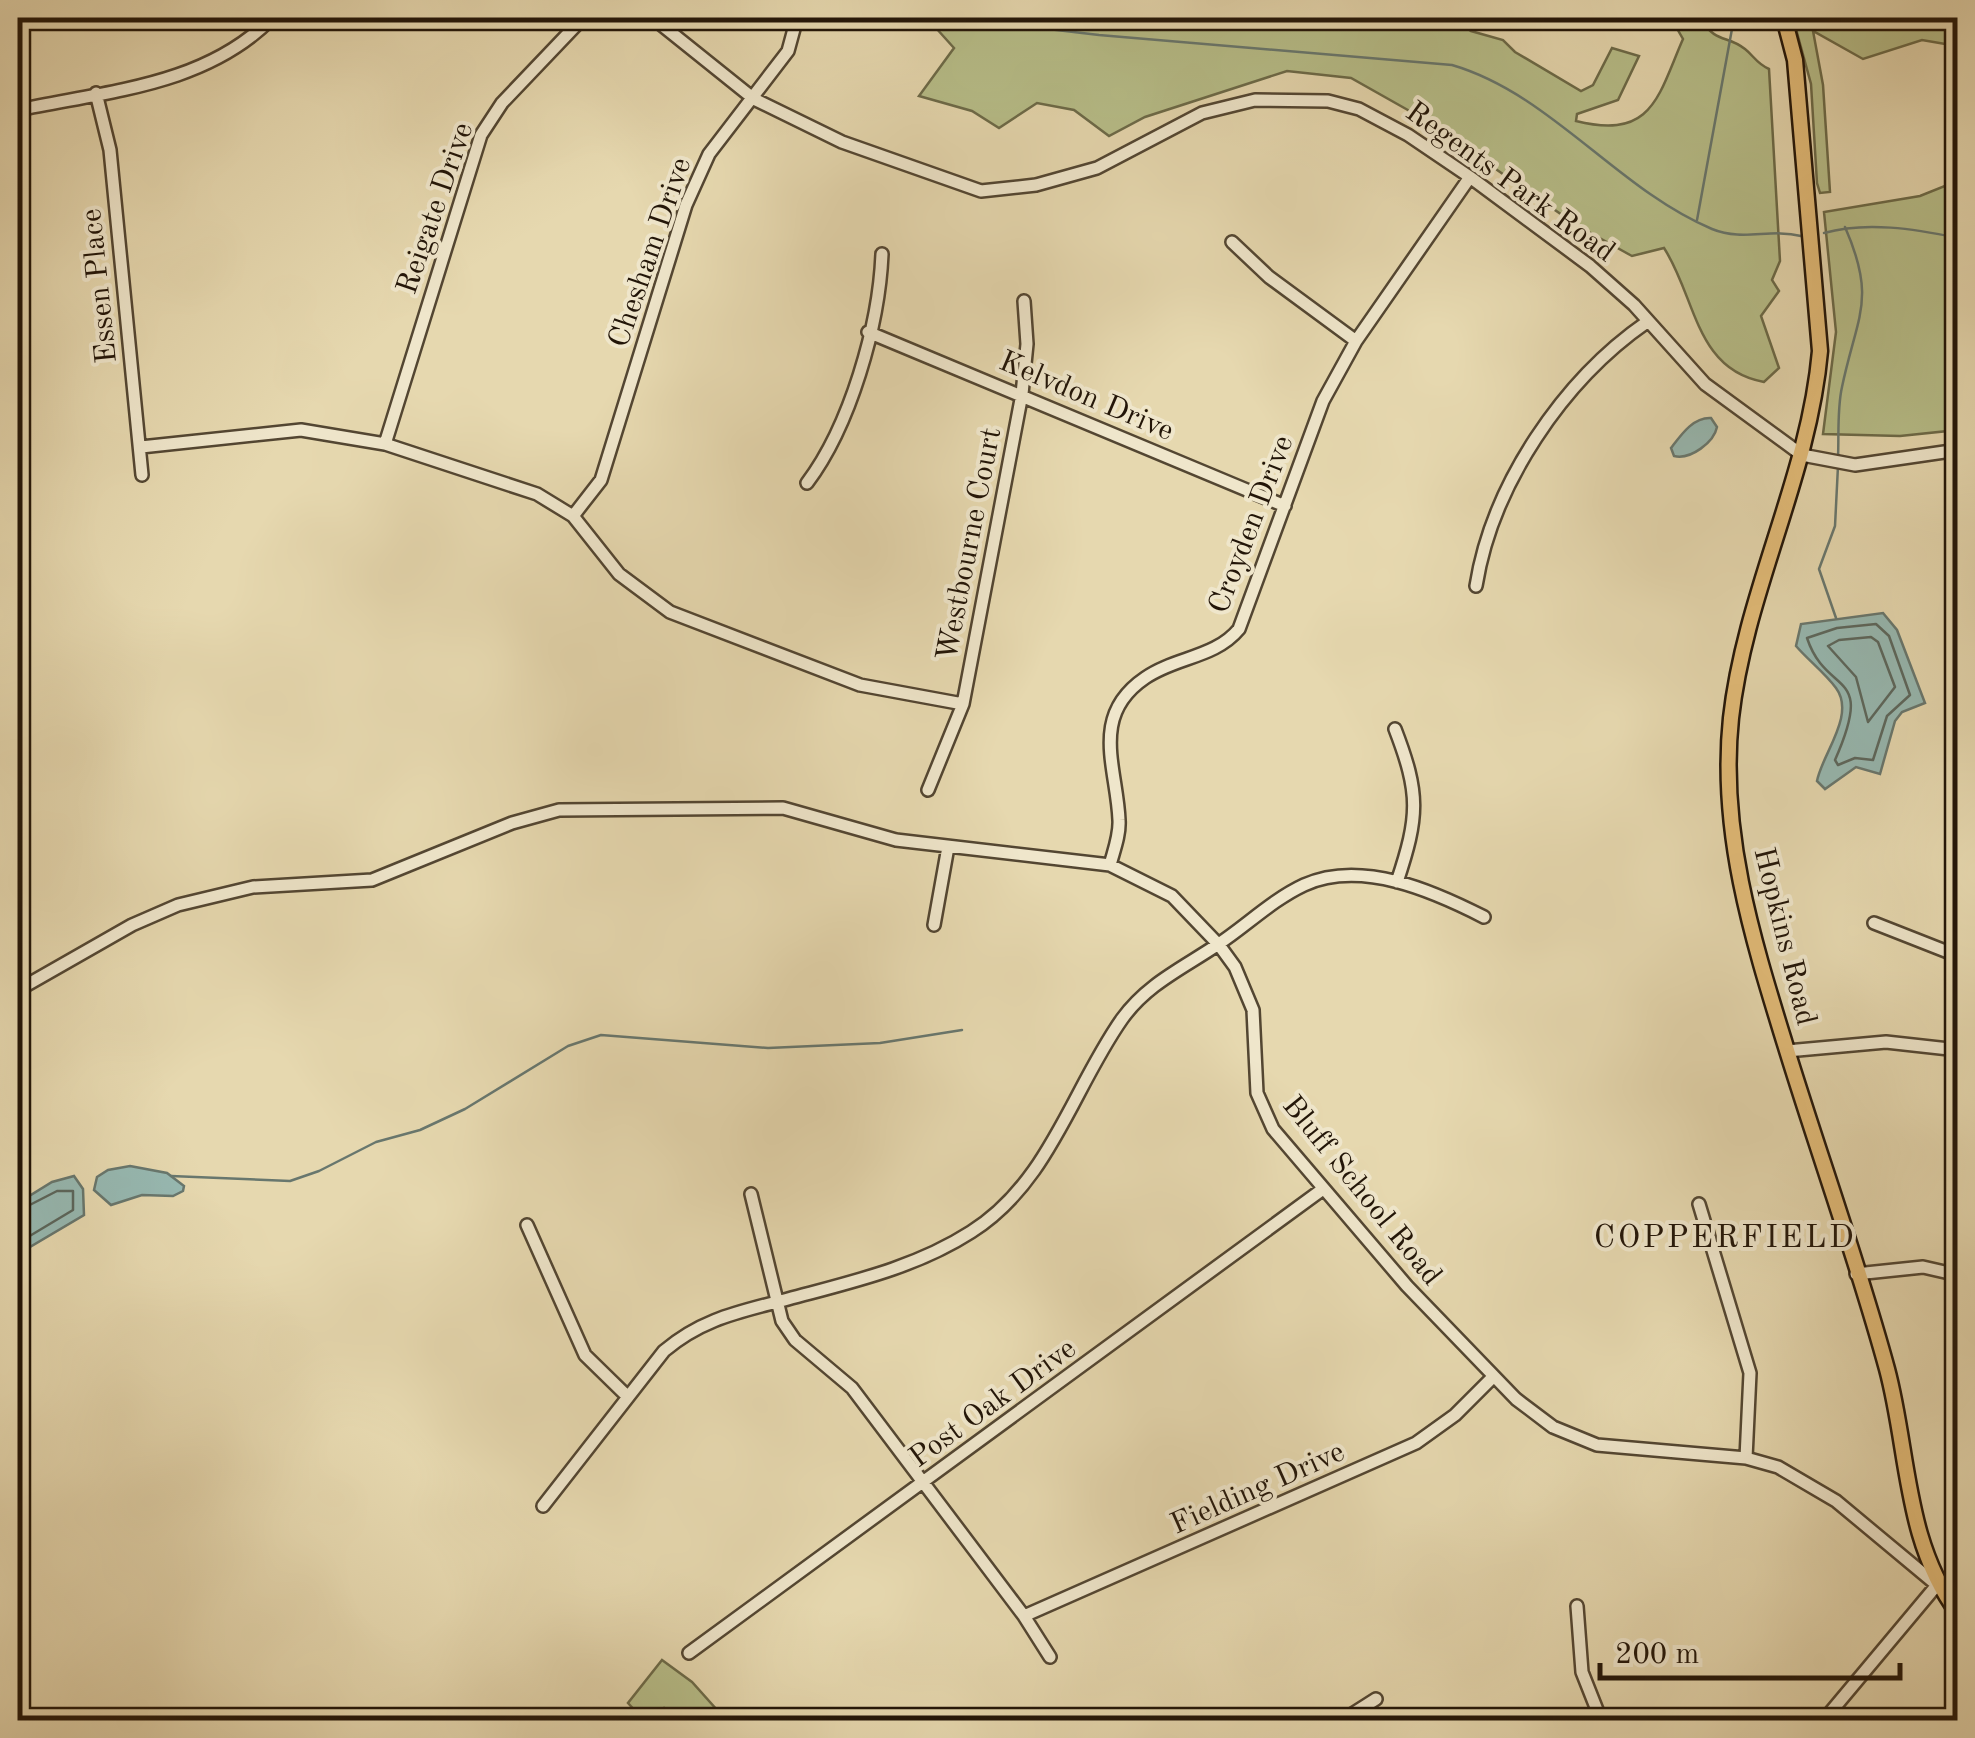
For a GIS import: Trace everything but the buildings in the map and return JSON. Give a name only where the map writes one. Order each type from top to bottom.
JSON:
[{"type":"main road","name":"Hopkins Road","points":[[1784,18],[1795,60],[1818,293],[1816,394],[1744,654],[1732,717],[1728,780],[1734,852],[1750,930],[1888,1371],[1921,1543],[1937,1585],[1958,1612]]},
{"type":"street","points":[[18,110],[206,67],[238,49],[272,18]]},
{"type":"street","name":"Reigate Drive","points":[[385,444],[481,134],[502,103],[583,18]]},
{"type":"street","name":"Regents Park Road","points":[[654,18],[754,100],[886,160],[981,191],[1036,185],[1097,168],[1202,113],[1274,98],[1328,101],[1359,109],[1408,134],[1470,176],[1602,276],[1704,384],[1802,455]]},
{"type":"street","name":"Chesham Drive","points":[[573,516],[600,480],[686,205],[709,154],[788,51],[797,18]]},
{"type":"street","name":"Essen Place","points":[[96,93],[110,150],[142,475]]},
{"type":"street","name":"Croyden Drive","points":[[1110,865],[1119,832],[1107,751],[1116,716],[1143,679],[1219,647],[1239,629],[1323,401],[1356,341],[1470,176]]},
{"type":"street","points":[[1232,242],[1268,278],[1356,341]]},
{"type":"street","points":[[806,483],[823,461],[845,414],[868,332],[882,254]]},
{"type":"street","name":"Westbourne Court","points":[[928,790],[962,704],[1022,394],[1027,344],[1024,300]]},
{"type":"street","points":[[1476,586],[1488,533],[1544,425],[1600,359],[1647,322]]},
{"type":"street","name":"Kelvdon Drive","points":[[868,332],[1285,506]]},
{"type":"street","points":[[141,447],[301,430],[385,444],[518,487],[573,516],[626,582],[670,612],[860,685],[962,704]]},
{"type":"street","points":[[1802,455],[1855,465],[1958,450]]},
{"type":"street","points":[[1395,728],[1417,797],[1416,826],[1397,882]]},
{"type":"street","name":"Bluff School Road","points":[[18,990],[132,925],[178,905],[253,887],[372,880],[512,823],[559,810],[783,808],[896,840],[1110,865],[1172,896],[1218,945],[1234,968],[1253,1010],[1256,1093],[1262,1110],[1322,1189],[1493,1378],[1537,1416],[1574,1438],[1626,1450],[1746,1458],[1799,1477],[1836,1501],[1937,1585]]},
{"type":"street","points":[[934,926],[948,848]]},
{"type":"street","points":[[542,1506],[664,1351],[699,1324],[919,1261],[975,1230],[1008,1204],[1050,1147],[1148,988],[1218,945],[1279,900],[1318,880],[1351,875],[1397,882],[1484,917]]},
{"type":"street","points":[[1874,923],[1958,956]]},
{"type":"street","points":[[1787,1051],[1886,1042],[1958,1050]]},
{"type":"street","name":"Post Oak Drive","points":[[689,1652],[1322,1189]]},
{"type":"street","points":[[750,1194],[777,1302],[796,1340],[852,1388],[1024,1616],[1050,1657]]},
{"type":"street","points":[[1698,1204],[1750,1373],[1746,1458]]},
{"type":"street","points":[[527,1225],[585,1354],[628,1396]]},
{"type":"street","points":[[1856,1274],[1923,1268],[1958,1276]]},
{"type":"street","name":"Fielding Drive","points":[[1024,1616],[1416,1443],[1455,1416],[1493,1378]]},
{"type":"street","points":[[1824,1720],[1937,1585]]},
{"type":"street","points":[[1576,1606],[1582,1672],[1601,1720]]},
{"type":"street","points":[[1343,1720],[1376,1699]]},
{"type":"green space","points":[[927,18],[1310,18],[1309,29],[1336,18],[1452,18],[1471,31],[1503,40],[1515,52],[1581,91],[1593,85],[1612,48],[1639,56],[1618,100],[1577,114],[1576,121],[1602,125],[1622,124],[1649,109],[1667,79],[1683,39],[1675,25],[1683,18],[1699,18],[1717,36],[1738,44],[1769,69],[1780,261],[1772,280],[1779,291],[1761,316],[1779,368],[1764,382],[1741,375],[1724,363],[1700,329],[1664,248],[1632,256],[1578,226],[1422,118],[1351,78],[1287,71],[1145,117],[1109,136],[1074,110],[1037,103],[999,128],[972,111],[919,96],[954,48]]},
{"type":"green space","points":[[1793,18],[1957,18],[1957,46],[1922,40],[1863,59],[1813,31],[1823,85],[1830,192],[1820,193],[1817,183],[1811,84]]},
{"type":"green space","points":[[1957,181],[1957,430],[1900,436],[1823,434],[1836,332],[1824,212],[1920,196]]},
{"type":"green space","points":[[662,1660],[692,1682],[726,1720],[673,1720],[664,1708],[639,1715],[628,1703]]},
{"type":"water","points":[[1711,418],[1717,427],[1707,444],[1694,453],[1674,456],[1671,448],[1683,433],[1699,420]]},
{"type":"water","points":[[1883,613],[1897,630],[1925,703],[1902,712],[1895,721],[1880,774],[1856,767],[1825,789],[1817,781],[1840,722],[1841,699],[1832,682],[1796,646],[1801,624]]},
{"type":"water","points":[[130,1166],[167,1173],[184,1186],[183,1191],[173,1196],[142,1195],[111,1205],[94,1190],[97,1177],[108,1170]]},
{"type":"water","points":[[74,1176],[83,1189],[84,1215],[18,1254],[18,1203],[52,1182]]},
{"type":"waterway","points":[[1009,18],[1048,29],[1099,35],[1452,65],[1521,97],[1645,191],[1712,229],[1735,234],[1801,236]]},
{"type":"waterway","points":[[1697,220],[1734,18]]},
{"type":"waterway","points":[[1838,458],[1840,395],[1862,291],[1855,252],[1845,227]]},
{"type":"waterway","points":[[1824,233],[1874,227],[1958,238]]},
{"type":"waterway","points":[[1836,618],[1819,569],[1835,526],[1838,466]]},
{"type":"waterway","points":[[171,1176],[290,1181],[376,1142],[420,1130],[465,1109],[568,1046],[601,1035],[768,1048],[880,1043],[962,1030]]},
{"type":"district","name":"COPPERFIELD","points":[[1725,1236]]}]
